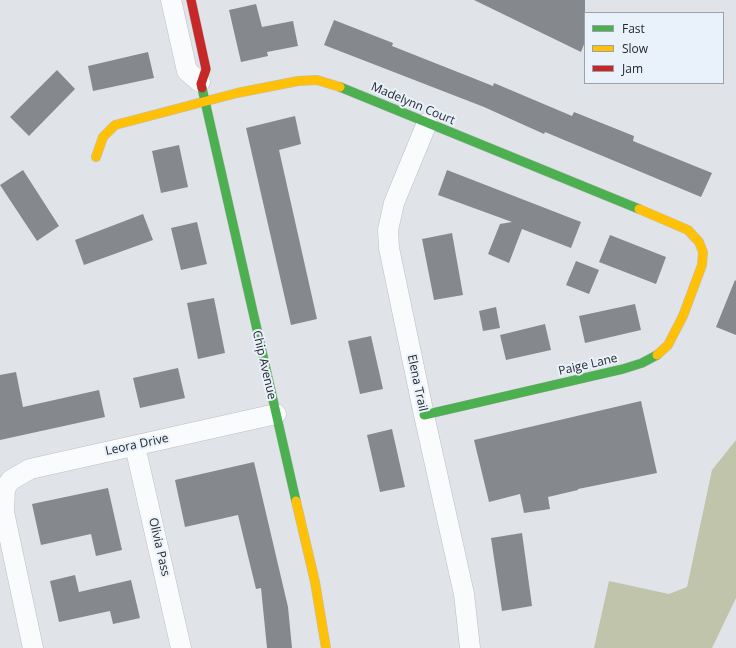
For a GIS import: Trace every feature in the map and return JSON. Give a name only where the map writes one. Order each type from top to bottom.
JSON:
[{"type":"street","points":[[170,0],[187,71],[200,82]]},
{"type":"street","name":"Chip Avenue","points":[[191,0],[206,69],[200,82],[315,582],[326,648]]},
{"type":"street","points":[[180,41],[199,36]]},
{"type":"street","name":"Madelynn Court","points":[[96,157],[103,137],[115,125],[205,102],[298,81],[317,80],[329,82],[688,230],[699,242],[703,252],[702,265]]},
{"type":"street","name":"Elena Trail","points":[[427,123],[394,203],[388,230],[392,270],[464,594],[470,648]]},
{"type":"street","name":"Paige Lane","points":[[424,415],[642,363],[668,345],[677,332],[702,265]]},
{"type":"street","name":"Leora Drive","points":[[33,648],[5,524],[3,503],[5,488],[18,474],[30,469],[276,414]]},
{"type":"street","name":"Olivia Pass","points":[[135,446],[181,648]]},
{"type":"green space","points":[[736,440],[736,598],[712,648],[594,648],[609,581],[669,594],[687,587],[712,470]]},
{"type":"building","points":[[474,0],[585,0],[584,44],[581,52]]},
{"type":"building","points":[[256,4],[262,27],[293,21],[298,46],[267,52],[268,56],[241,62],[229,10]]},
{"type":"building","points":[[334,20],[393,43],[392,46],[493,86],[494,83],[572,116],[574,112],[634,136],[633,141],[712,173],[701,197],[545,132],[544,134],[484,107],[324,45]]},
{"type":"building","points":[[148,52],[154,78],[93,91],[88,66]]},
{"type":"building","points":[[57,70],[75,89],[29,136],[10,117]]},
{"type":"building","points":[[295,116],[301,144],[279,150],[317,319],[291,325],[246,128]]},
{"type":"building","points":[[179,145],[188,187],[161,193],[152,151]]},
{"type":"building","points":[[23,170],[59,226],[37,241],[0,185]]},
{"type":"building","points":[[447,170],[581,222],[571,248],[522,229],[509,263],[488,254],[500,224],[512,222],[438,195]]},
{"type":"building","points":[[143,214],[153,240],[84,265],[75,240]]},
{"type":"building","points":[[197,222],[207,264],[181,270],[171,228]]},
{"type":"building","points":[[452,233],[463,295],[434,300],[422,239]]},
{"type":"building","points":[[610,235],[666,257],[656,284],[599,262]]},
{"type":"building","points":[[576,261],[599,270],[589,294],[566,285]]},
{"type":"building","points":[[735,280],[736,281],[736,335],[716,327]]},
{"type":"building","points":[[214,298],[225,353],[198,359],[187,303]]},
{"type":"building","points":[[635,304],[641,330],[585,343],[579,316]]},
{"type":"building","points":[[496,307],[500,328],[483,331],[479,311]]},
{"type":"building","points":[[545,324],[551,350],[506,360],[500,335]]},
{"type":"building","points":[[371,336],[383,389],[360,394],[348,341]]},
{"type":"building","points":[[178,368],[185,398],[140,408],[133,378]]},
{"type":"building","points":[[16,372],[23,407],[99,390],[105,417],[0,440],[0,375]]},
{"type":"building","points":[[641,401],[657,473],[578,489],[548,497],[550,509],[524,513],[520,494],[489,502],[474,440]]},
{"type":"building","points":[[392,429],[405,487],[380,492],[367,435]]},
{"type":"building","points":[[254,462],[288,607],[292,648],[267,648],[261,588],[256,589],[238,515],[185,527],[175,480]]},
{"type":"building","points":[[108,488],[122,550],[96,556],[91,534],[41,545],[32,504]]},
{"type":"building","points":[[522,533],[532,606],[502,611],[491,538]]},
{"type":"building","points":[[75,575],[79,592],[131,580],[140,618],[113,624],[110,611],[59,622],[50,581]]},
{"type":"traffic: fast","points":[[340,87],[639,209]]},
{"type":"traffic: fast","points":[[202,88],[296,501]]},
{"type":"traffic: fast","points":[[424,415],[623,369],[642,363],[657,355]]},
{"type":"traffic: slow","points":[[96,157],[103,137],[115,125],[237,93],[298,81],[317,80],[340,87]]},
{"type":"traffic: slow","points":[[639,209],[688,230],[699,242],[703,252],[702,265],[683,316],[668,345],[657,355]]},
{"type":"traffic: slow","points":[[296,501],[315,582],[326,648]]},
{"type":"traffic: jam","points":[[191,0],[206,69],[201,84],[202,88]]}]
